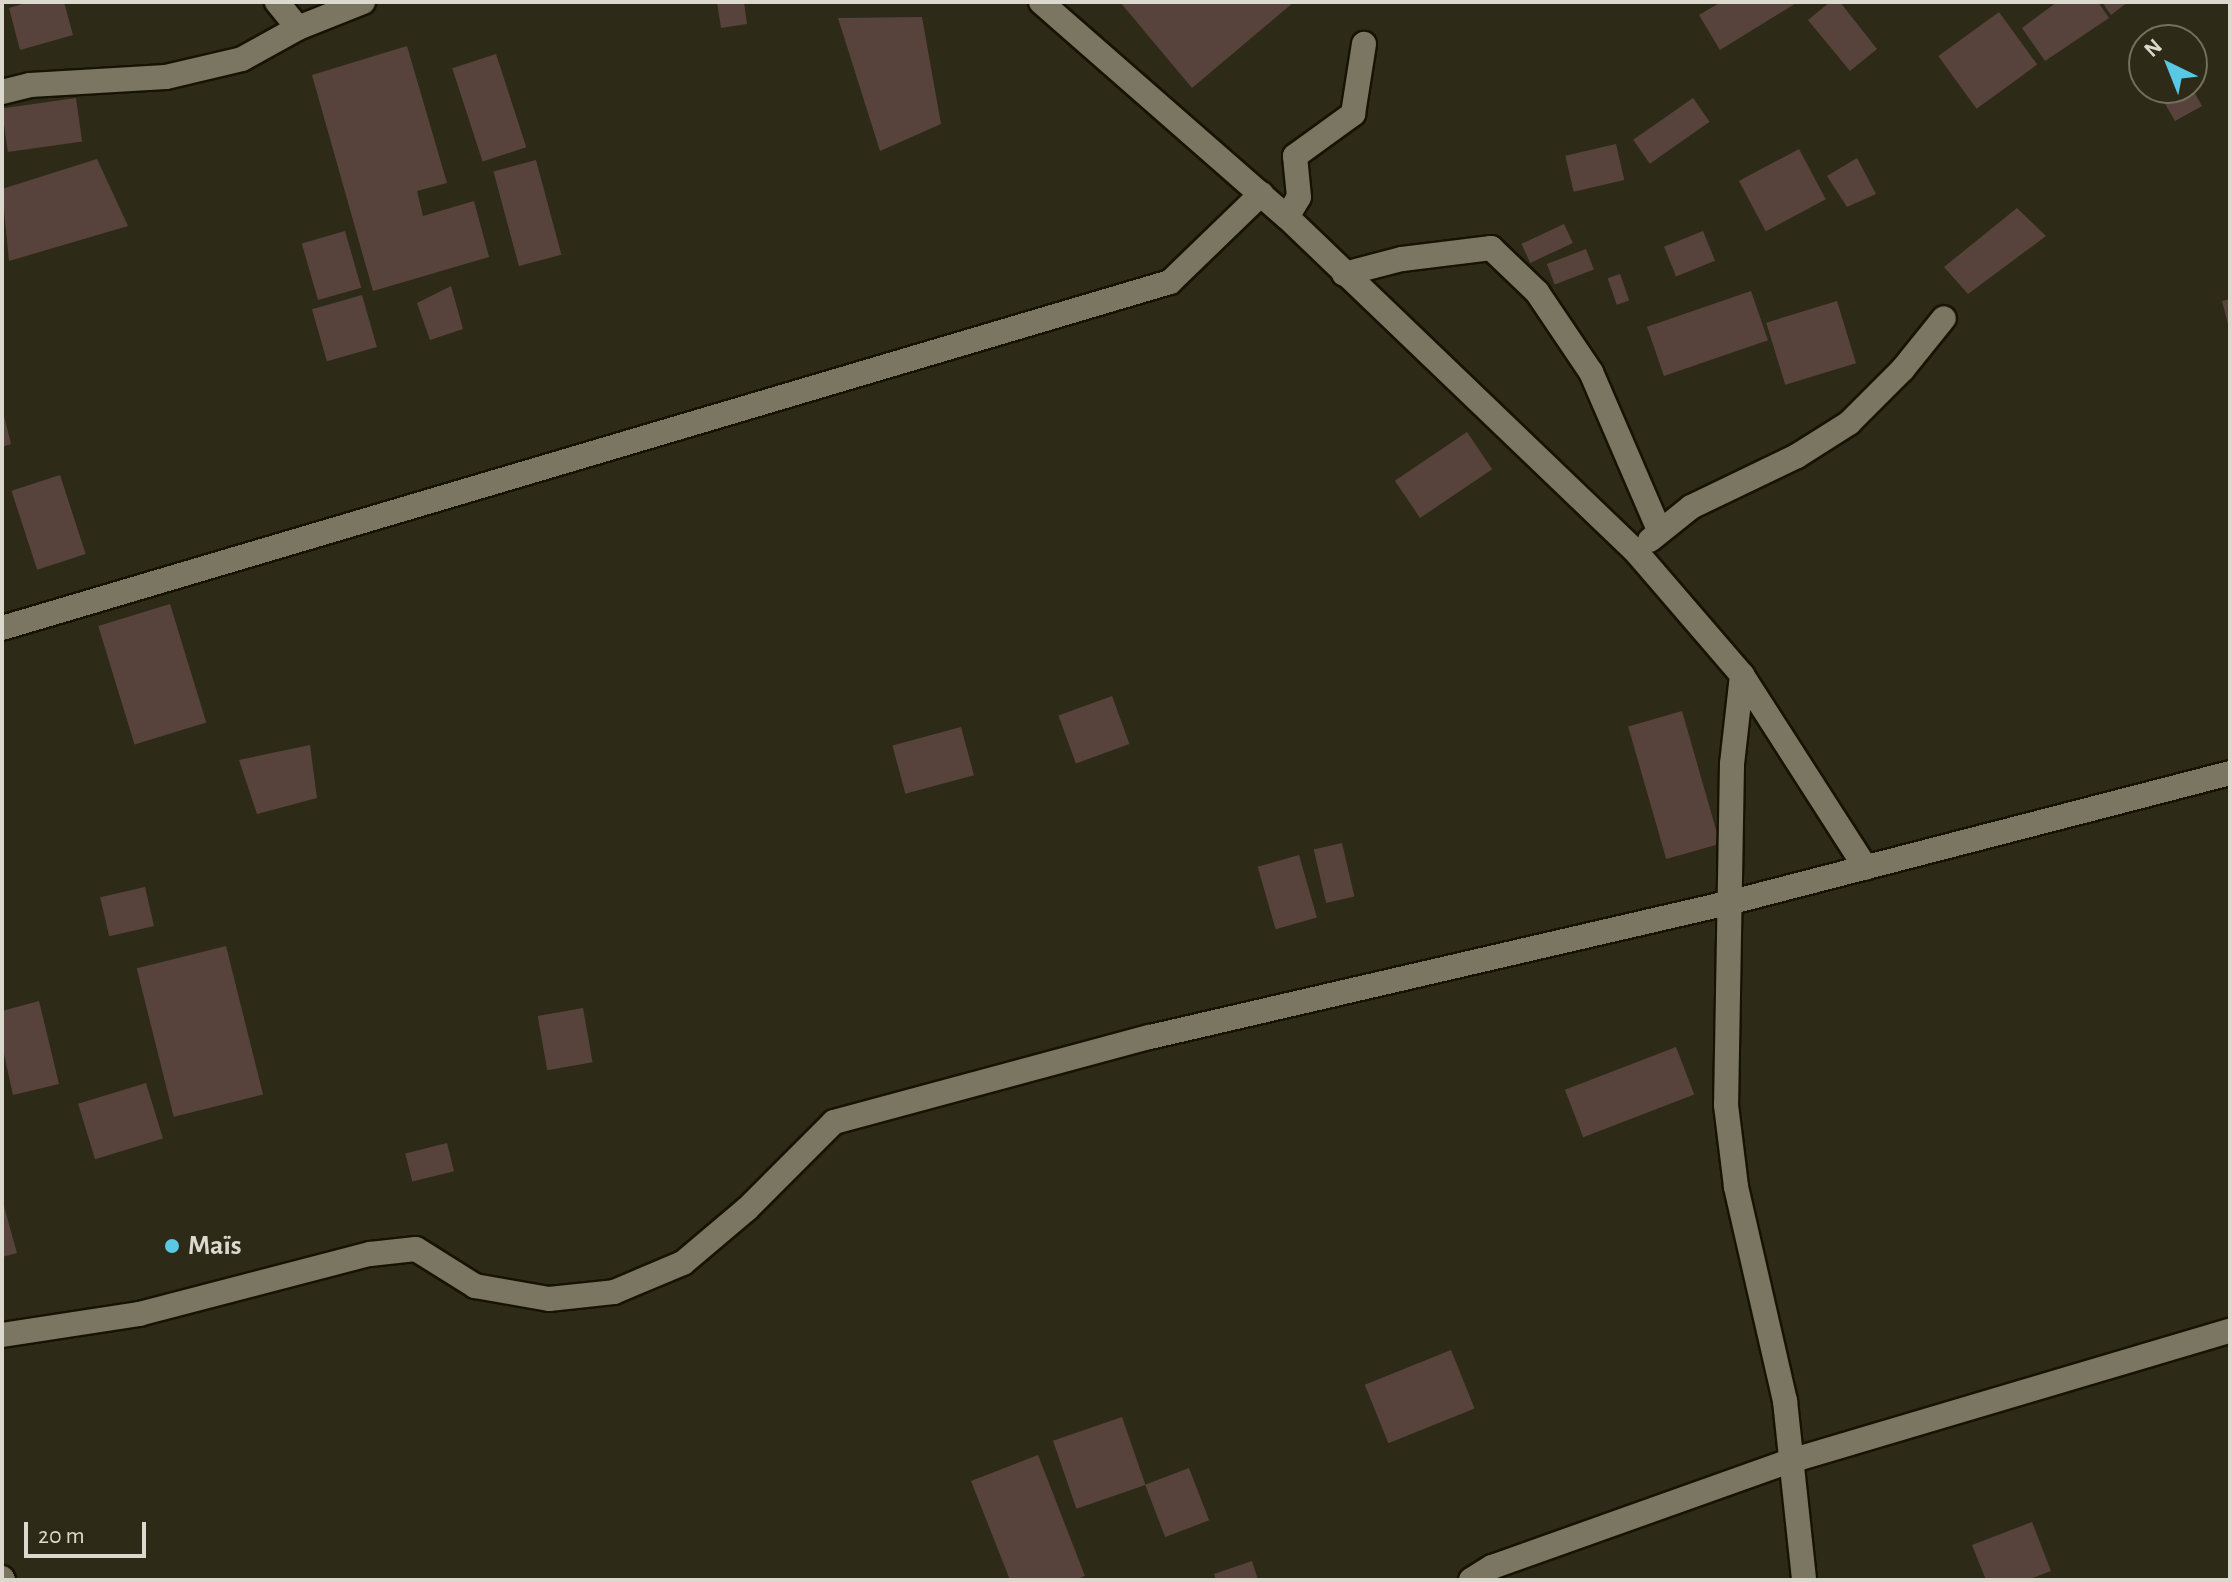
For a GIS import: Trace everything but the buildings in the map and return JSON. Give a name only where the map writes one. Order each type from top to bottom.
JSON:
[{"type":"street","points":[[277,2],[298,28]]},
{"type":"street","points":[[2,92],[30,85],[166,77],[242,59],[298,28],[363,2]]},
{"type":"street","points":[[1041,2],[1287,217],[1638,554],[1742,675],[1866,868]]},
{"type":"street","points":[[1287,217],[1299,197],[1295,156],[1353,114],[1364,44]]},
{"type":"street","points":[[2,628],[1170,282],[1261,194]]},
{"type":"street","points":[[1344,274],[1402,259],[1491,248],[1537,292],[1591,372],[1659,530]]},
{"type":"street","points":[[1638,554],[1659,530],[1691,507],[1797,456],[1849,423],[1903,369],[1944,318]]},
{"type":"street","points":[[1742,675],[1732,764],[1732,902],[1726,1105],[1736,1187],[1785,1401],[1804,1580]]},
{"type":"street","points":[[2,1335],[139,1314],[370,1254],[416,1249],[475,1286],[549,1299],[614,1292],[683,1263],[747,1209],[834,1122],[1150,1037],[1732,902],[2230,773]]},
{"type":"street","points":[[1471,1580],[1492,1567],[1790,1461],[2230,1331]]},
{"type":"place","name":"Maïs","points":[[172,1246]]}]
